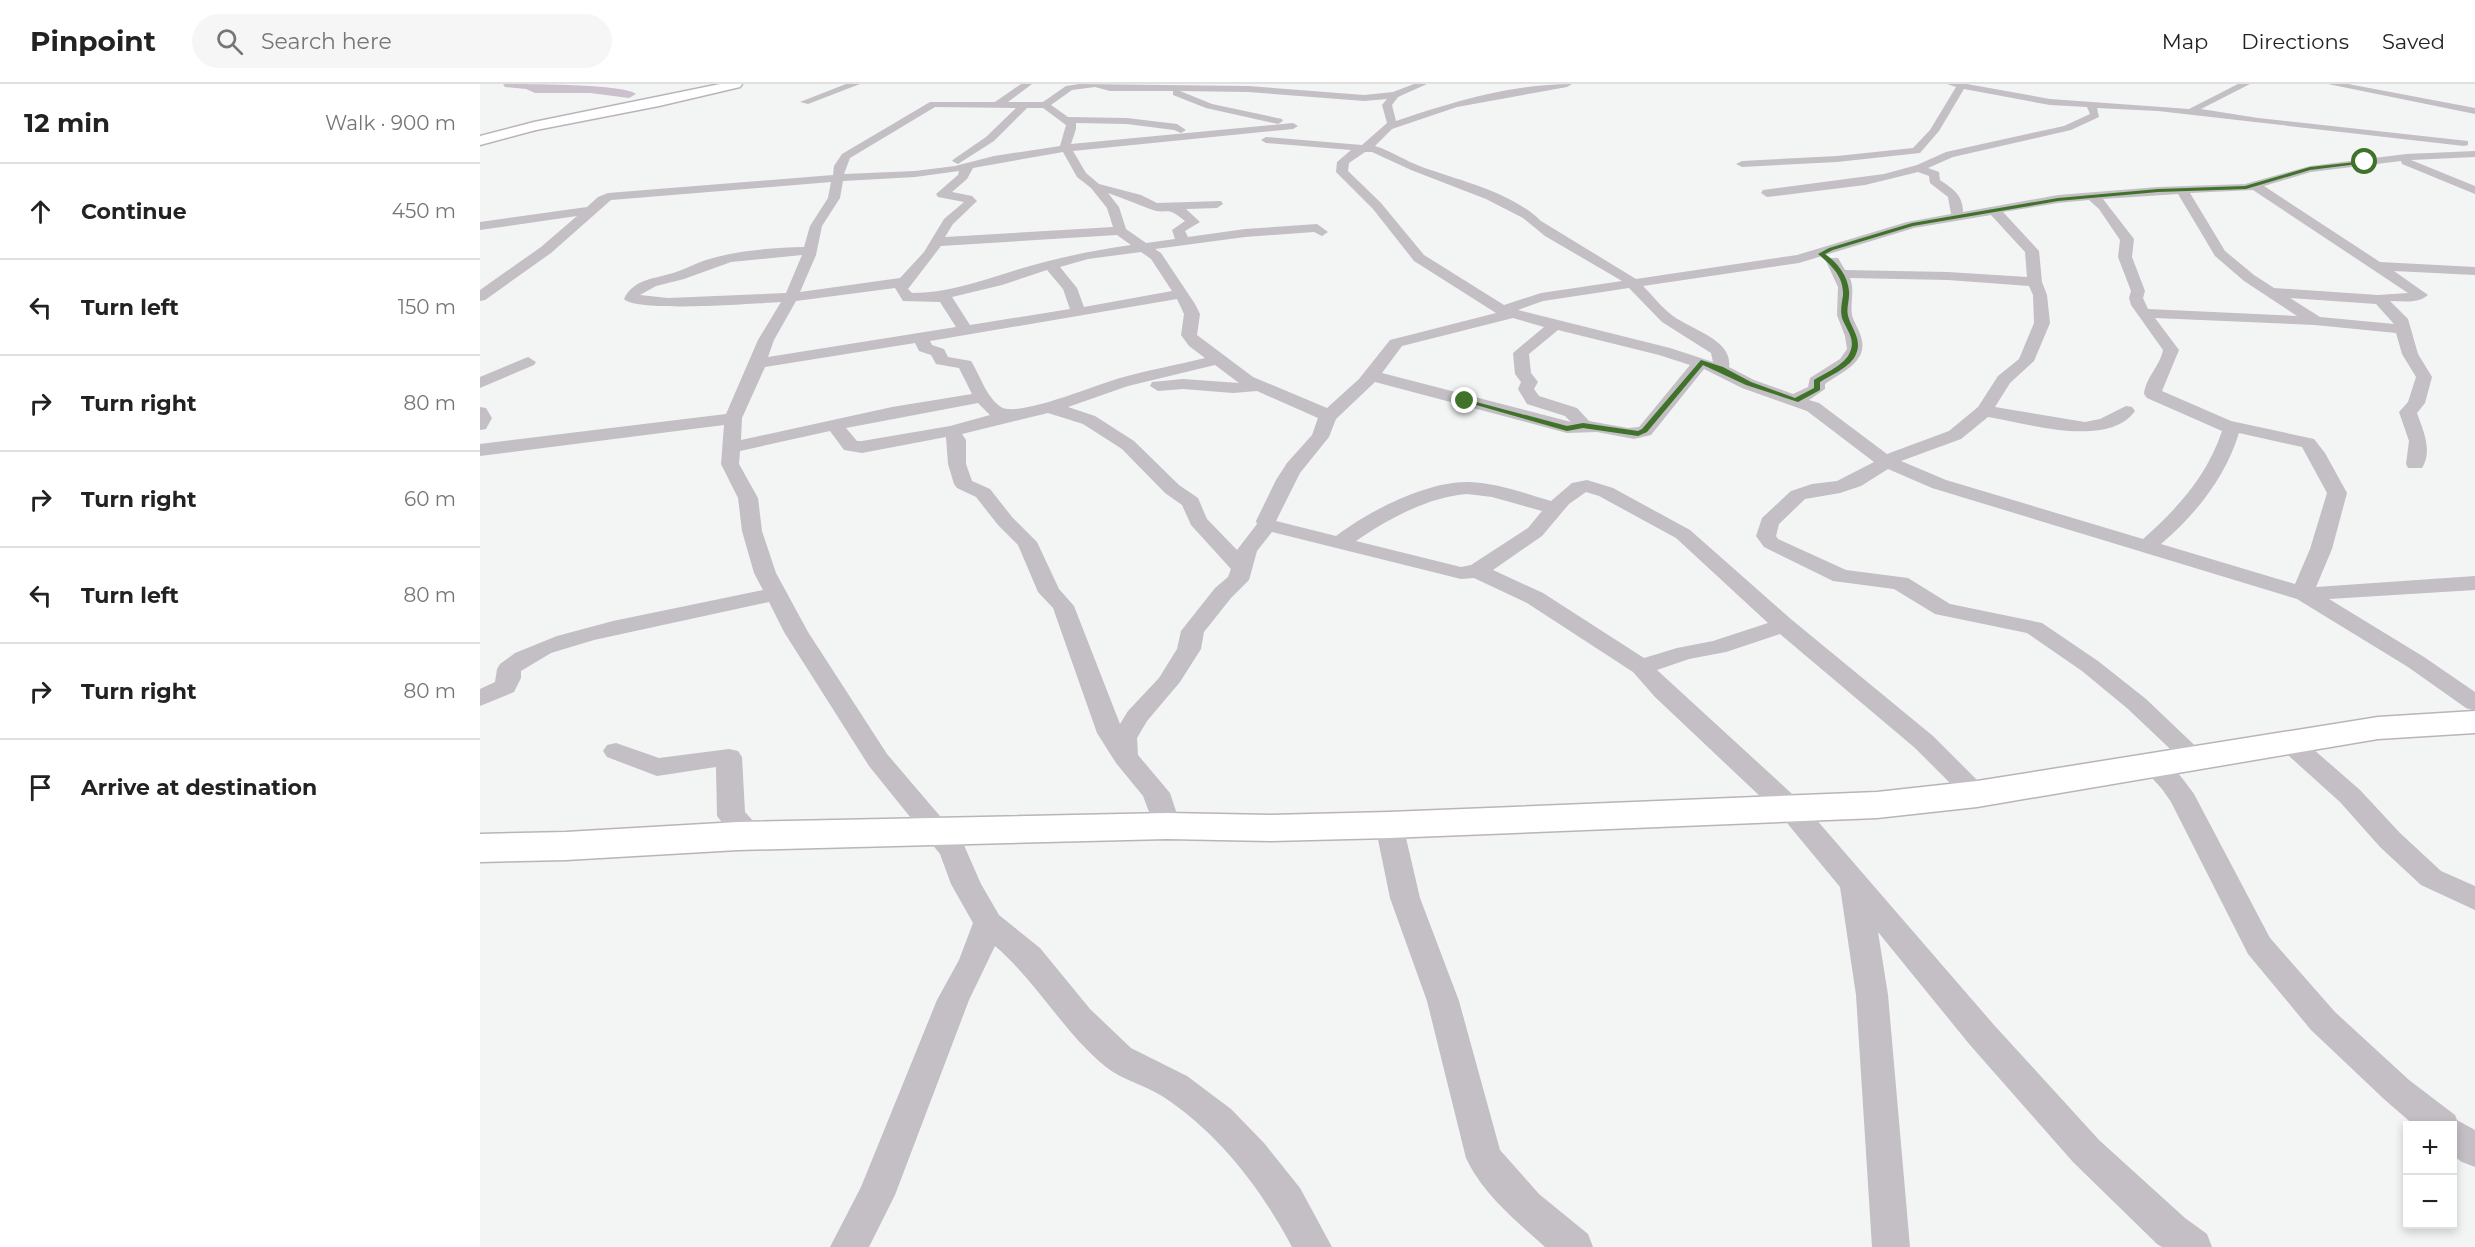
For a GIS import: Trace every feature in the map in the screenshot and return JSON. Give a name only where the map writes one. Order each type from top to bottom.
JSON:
[{"type":"street","points":[[480,141],[524,128],[659,102],[736,84]]},
{"type":"street","points":[[805,102],[855,84]]},
{"type":"street","points":[[997,105],[1028,84]]},
{"type":"street","points":[[1313,1247],[1287,1200],[1251,1155],[1218,1120],[1175,1086],[1119,1058],[1078,1018],[1029,957],[988,923],[966,885],[953,850],[878,760],[796,632],[776,594],[760,560],[752,531],[748,498],[730,464],[733,418],[766,340],[791,297],[810,251],[812,236],[820,218],[834,198],[840,166],[846,156],[933,104],[1045,105],[1069,88],[1093,85],[1248,89],[1373,98],[1395,95],[1422,84]]},
{"type":"street","points":[[1568,84],[1455,104],[1389,127],[1366,147],[1352,154],[1343,162],[1341,169],[1347,178],[1381,211],[1419,258],[1508,311],[1555,326],[1701,362],[1720,369],[1748,384],[1795,400],[1825,415],[1858,443],[1887,461],[1939,484],[2148,545],[2304,594],[2416,662],[2475,703]]},
{"type":"street","points":[[2199,112],[2194,109],[2245,84]]},
{"type":"street","points":[[2333,84],[2475,111]]},
{"type":"street","points":[[1373,98],[1375,85]]},
{"type":"street","points":[[1742,164],[1826,160],[1916,151],[1926,145],[1956,85],[1993,90],[2007,96],[2039,101],[2199,112],[2258,122],[2475,144]]},
{"type":"street","points":[[480,297],[546,250],[602,200],[615,196],[947,170],[993,159],[1066,148],[1298,127],[1209,106],[1161,88]]},
{"type":"street","points":[[1301,93],[1292,100],[1315,106]]},
{"type":"street","points":[[1389,127],[1392,121],[1384,112],[1395,95]]},
{"type":"street","points":[[947,170],[990,139],[1024,105]]},
{"type":"street","points":[[1045,105],[1071,124],[1065,142],[1066,148],[1081,175],[1095,186],[1113,207],[1120,231]]},
{"type":"street","points":[[1767,193],[1913,171],[1950,154],[2073,126],[2095,115],[2091,105]]},
{"type":"street","points":[[1066,120],[1127,120],[1177,127],[1191,136]]},
{"type":"street","points":[[1222,133],[1244,137],[1366,147]]},
{"type":"street","points":[[1322,133],[1384,152],[1409,166],[1490,196],[1518,210],[1543,229],[1576,246],[1636,285],[1667,319],[1718,350],[1722,358],[1720,369]]},
{"type":"street","points":[[1125,757],[1124,738],[1137,717],[1167,682],[1189,649],[1193,631],[1223,593],[1238,580],[1240,566],[1247,550],[1267,525],[1266,521],[1295,465],[1319,436],[1328,422],[1328,417],[1358,393],[1373,376],[1395,343],[1508,311],[1540,297],[1636,285],[1799,259],[1912,225],[1956,216],[2058,199],[2256,186],[2310,169],[2395,158],[2475,154]]},
{"type":"street","points":[[2395,158],[2475,190]]},
{"type":"street","points":[[968,166],[963,177],[942,194],[971,201],[948,222],[937,242],[904,282],[901,289],[908,298],[938,296],[1087,255],[1143,246],[1185,243],[1288,229],[1317,228],[1322,232]]},
{"type":"street","points":[[1921,167],[1922,170],[1935,174],[1934,181],[1952,192],[1957,206],[1956,216]]},
{"type":"street","points":[[1095,186],[1137,198],[1155,207],[1217,204]]},
{"type":"street","points":[[2256,186],[2421,295],[2413,298],[2388,297],[2380,300],[2269,291]]},
{"type":"street","points":[[2182,190],[2220,252],[2249,278],[2316,321]]},
{"type":"street","points":[[2092,197],[2110,213],[2119,232],[2127,239],[2125,257],[2138,291],[2136,298],[2143,313],[2168,343],[2171,350],[2170,360],[2163,368],[2152,390],[2153,394],[2226,425],[2308,443],[2316,450],[2324,472],[2337,493],[2321,549],[2304,581],[2304,594]]},
{"type":"street","points":[[1176,207],[1194,222],[1178,230],[1185,243]]},
{"type":"street","points":[[480,226],[591,210]]},
{"type":"street","points":[[1993,210],[2010,225],[2032,251],[2035,282],[2040,295],[2042,313],[2036,340],[2026,361],[2004,380],[1984,411],[1955,435],[1898,455],[1854,482],[1798,495],[1768,522],[1766,536],[1771,543],[1841,576],[1900,583],[1943,609],[2034,628],[2090,666],[2128,696],[2195,758]]},
{"type":"street","points":[[937,242],[1023,235],[1120,231],[1156,256],[1188,304],[1192,314],[1189,335],[1194,343],[1257,386],[1328,417]]},
{"type":"street","points":[[810,251],[749,254],[719,260],[682,275],[650,284],[635,292],[631,299],[668,302],[791,297],[828,294],[904,282]]},
{"type":"street","points":[[1795,400],[1817,389],[1816,382],[1826,374],[1837,370],[1853,355],[1855,346],[1852,328],[1846,320],[1844,309],[1846,292],[1840,274],[1833,261],[1821,254]]},
{"type":"street","points":[[1050,266],[1070,288],[1078,311]]},
{"type":"street","points":[[2378,266],[2475,271]]},
{"type":"street","points":[[1840,274],[1948,276],[2035,282]]},
{"type":"street","points":[[758,363],[1180,294]]},
{"type":"street","points":[[938,296],[945,297],[966,330]]},
{"type":"street","points":[[2380,300],[2400,319],[2410,354],[2424,377],[2416,403],[2408,412],[2418,441],[2415,464]]},
{"type":"street","points":[[2143,313],[2316,321],[2403,329]]},
{"type":"street","points":[[1555,326],[1521,353],[1523,374],[1530,382],[1526,389],[1533,399],[1571,412],[1583,425]]},
{"type":"street","points":[[921,337],[925,348],[938,352],[942,361],[964,364],[982,398],[995,411],[1010,416]]},
{"type":"street","points":[[835,426],[851,446],[862,447],[951,431],[1048,408],[1091,392],[1217,360]]},
{"type":"street","points":[[480,383],[528,362]]},
{"type":"street","points":[[1373,376],[1567,428],[1583,425],[1633,434],[1645,431],[1701,362]]},
{"type":"street","points":[[1091,392],[1112,395],[1167,384],[1211,385],[1240,390],[1257,386]]},
{"type":"street","points":[[731,448],[892,412],[982,398]]},
{"type":"street","points":[[1048,408],[1089,420],[1128,445],[1172,489],[1191,502],[1198,521],[1240,566]]},
{"type":"street","points":[[1984,411],[2085,427],[2105,424],[2126,411]]},
{"type":"street","points":[[480,412],[483,418],[480,425]]},
{"type":"street","points":[[480,450],[733,418]]},
{"type":"street","points":[[2148,545],[2175,523],[2201,491],[2229,440],[2231,430],[2226,425]]},
{"type":"street","points":[[951,431],[957,440],[957,464],[964,484],[983,493],[1005,521],[1026,542],[1049,592],[1063,606],[1110,733],[1125,757],[1156,793],[1167,826]]},
{"type":"street","points":[[1267,525],[1461,573],[1478,571],[1535,532],[1555,508],[1579,488],[1587,486],[1606,492],[1683,534],[1784,625],[1924,742],[1977,794]]},
{"type":"street","points":[[1339,544],[1353,532],[1405,506],[1456,489],[1492,492],[1555,508]]},
{"type":"street","points":[[1478,571],[1535,598],[1641,667],[1664,692],[1792,810],[1854,886],[2086,1151],[2171,1231],[2193,1247]]},
{"type":"street","points":[[2304,594],[2475,583]]},
{"type":"street","points":[[480,698],[505,687],[509,678],[509,669],[518,660],[549,647],[586,635],[776,594]]},
{"type":"street","points":[[1641,667],[1685,653],[1718,647],[1784,625]]},
{"type":"street","points":[[480,848],[566,846],[738,836],[1167,826],[1271,828],[1389,825],[1877,805],[1977,794],[2378,728],[2475,722]]},
{"type":"street","points":[[2288,741],[2350,796],[2390,840],[2431,878],[2475,899]]},
{"type":"street","points":[[616,751],[657,767],[729,757],[731,816],[740,822],[738,836]]},
{"type":"street","points":[[2154,766],[2172,783],[2184,801],[2208,851],[2259,945],[2323,1021],[2397,1090],[2437,1121]]},
{"type":"street","points":[[1389,825],[1405,898],[1443,1000],[1484,1158],[1526,1206],[1574,1247]]},
{"type":"street","points":[[1854,886],[1872,995],[1891,1247]]},
{"type":"street","points":[[849,1247],[876,1195],[953,1000],[974,961],[988,923]]},
{"type":"street","points":[[2457,1138],[2475,1151]]},
{"type":"waterway","points":[[510,84],[530,85],[535,89],[590,89],[629,94]]},
{"type":"route","points":[[1465,401],[1567,428],[1583,425],[1638,434],[1645,431],[1671,396],[1701,362],[1748,384],[1795,400],[1817,389],[1816,382],[1826,374],[1837,370],[1853,355],[1855,346],[1852,328],[1846,320],[1844,309],[1846,292],[1833,261],[1821,254],[1831,249],[1912,225],[2058,199],[2134,192],[2246,188],[2310,169],[2365,162]]}]
